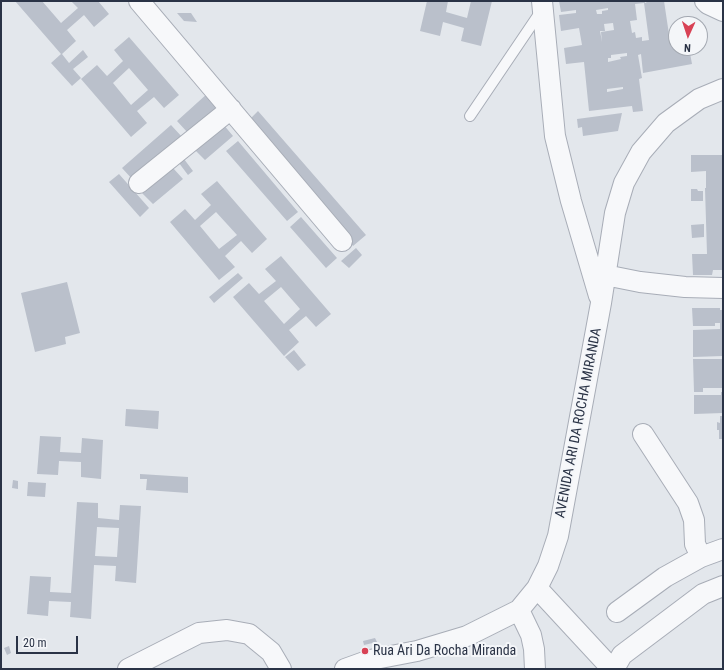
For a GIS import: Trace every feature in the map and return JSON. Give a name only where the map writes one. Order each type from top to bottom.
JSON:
[{"type":"street","points":[[139,1],[342,241]]},
{"type":"street","points":[[705,1],[723,11]]},
{"type":"street","points":[[543,4],[555,136],[571,201],[602,303]]},
{"type":"street","name":"AVENIDA ARI DA ROCHA MIRANDA","points":[[345,669],[370,660],[417,651],[467,636],[519,610],[537,588],[548,566],[558,536],[602,303],[615,213],[624,183],[641,152],[666,123],[700,100],[723,89]]},
{"type":"street","points":[[140,183],[231,109]]},
{"type":"street","points":[[605,275],[640,282],[685,287],[723,288]]},
{"type":"street","points":[[643,434],[688,503],[694,520],[695,544],[701,556]]},
{"type":"street","points":[[617,612],[665,577],[701,556],[723,549]]},
{"type":"street","points":[[537,588],[613,669],[622,655],[659,627],[703,594],[723,586]]},
{"type":"street","points":[[519,610],[531,635],[534,649],[535,669]]},
{"type":"street","points":[[128,669],[199,633],[227,630],[249,634],[271,652],[281,669]]},
{"type":"lane","points":[[470,116],[543,4]]},
{"type":"building","points":[[15,1],[42,1],[61,23],[78,8],[71,1],[98,1],[109,14],[94,27],[84,15],[67,30],[76,41],[62,54],[69,63],[83,50],[88,57],[73,69],[81,78],[72,86],[51,63],[61,54]]},
{"type":"building","points":[[427,1],[448,1],[446,12],[467,18],[471,1],[492,1],[481,46],[461,41],[464,28],[443,22],[440,36],[420,31]]},
{"type":"building","points":[[559,1],[645,1],[645,3],[647,1],[664,1],[668,28],[668,56],[690,56],[692,64],[643,73],[641,54],[638,55],[642,78],[639,79],[643,111],[633,112],[632,106],[589,111],[584,62],[566,64],[564,48],[582,45],[579,28],[561,31],[559,15],[576,13],[576,10],[561,12]],"holes":[[[644,3],[649,40],[642,41],[642,37],[636,38],[635,32],[632,33],[630,21],[637,20],[635,4]],[[608,8],[608,10],[602,11],[602,14],[597,14],[596,10]],[[613,23],[614,30],[601,32],[602,42],[600,31],[605,31],[604,24]],[[627,53],[627,56],[620,57],[621,59],[608,62],[608,58],[611,58],[611,55]],[[623,87],[623,89],[607,92],[607,89]]]},
{"type":"building","points":[[177,13],[191,13],[197,22],[184,21]]},
{"type":"building","points":[[129,37],[179,95],[164,108],[154,97],[137,111],[147,123],[131,137],[81,79],[97,65],[107,76],[123,61],[114,50]],"holes":[[[129,68],[148,90],[131,105],[113,83]]]},
{"type":"building","points":[[208,93],[219,106],[188,133],[177,121]]},
{"type":"building","points":[[258,111],[366,235],[353,246],[248,121]]},
{"type":"building","points":[[622,113],[618,131],[583,136],[582,127],[578,128],[577,119]]},
{"type":"building","points":[[223,124],[233,136],[205,160],[195,150]]},
{"type":"building","points":[[171,125],[183,138],[133,180],[122,168]]},
{"type":"building","points":[[238,141],[298,212],[287,221],[226,151]]},
{"type":"building","points":[[691,155],[723,155],[723,270],[713,270],[712,275],[693,275],[692,254],[707,254],[705,188],[706,171],[691,172]]},
{"type":"building","points":[[184,159],[193,171],[188,175],[179,163]]},
{"type":"building","points":[[173,168],[183,179],[153,204],[142,193]]},
{"type":"building","points":[[119,174],[149,208],[140,217],[109,182]]},
{"type":"building","points":[[217,181],[267,239],[252,253],[241,241],[225,256],[235,267],[219,280],[170,222],[185,209],[195,220],[211,205],[201,194]],"holes":[[[216,212],[237,235],[219,249],[200,226]]]},
{"type":"building","points":[[691,189],[703,191],[703,201],[691,201]]},
{"type":"building","points":[[301,217],[337,258],[326,268],[290,227]]},
{"type":"building","points":[[704,224],[704,237],[692,238],[691,225]]},
{"type":"building","points":[[356,248],[362,255],[349,268],[341,261]]},
{"type":"building","points":[[281,256],[331,314],[316,327],[306,316],[289,330],[299,342],[284,356],[233,297],[249,283],[259,294],[276,281],[265,269]],"holes":[[[281,287],[300,309],[284,324],[264,301]]]},
{"type":"building","points":[[238,273],[243,278],[214,303],[209,297]]},
{"type":"building","points":[[67,282],[80,333],[65,337],[66,344],[35,352],[21,293]]},
{"type":"building","points":[[692,308],[720,308],[720,310],[723,310],[723,356],[693,357],[693,330],[720,329],[720,323],[715,323],[715,326],[693,326]]},
{"type":"building","points":[[294,350],[306,365],[298,371],[285,357]]},
{"type":"building","points":[[693,359],[723,359],[723,388],[703,388],[703,392],[694,392]]},
{"type":"building","points":[[721,392],[723,392],[723,413],[694,414],[694,395],[721,395]]},
{"type":"building","points":[[126,409],[159,411],[158,429],[125,426]]},
{"type":"building","points":[[720,416],[723,416],[723,439],[719,439],[719,430],[717,430],[717,422],[720,423]]},
{"type":"building","points":[[40,436],[61,437],[60,452],[81,453],[82,438],[103,440],[101,479],[81,477],[81,462],[59,461],[58,475],[37,474]]},
{"type":"building","points":[[140,474],[188,477],[188,493],[146,490],[147,479],[140,479]]},
{"type":"building","points":[[13,480],[18,481],[18,489],[12,488]]},
{"type":"building","points":[[28,482],[46,483],[45,497],[27,496]]},
{"type":"building","points":[[77,502],[98,503],[98,518],[119,520],[120,505],[141,506],[136,583],[115,581],[116,566],[94,565],[91,619],[70,617],[71,602],[49,601],[48,616],[27,614],[30,576],[51,577],[50,592],[71,593]],"holes":[[[97,527],[119,528],[117,557],[95,556]]]},
{"type":"building","points":[[375,638],[377,642],[364,645],[363,641]]},
{"type":"building","points":[[9,646],[11,653],[7,655],[4,648]]},
{"type":"building","points":[[498,648],[501,653],[495,656],[493,650]]},
{"type":"place","name":"Rua Ari Da Rocha Miranda","points":[[365,651]]}]
